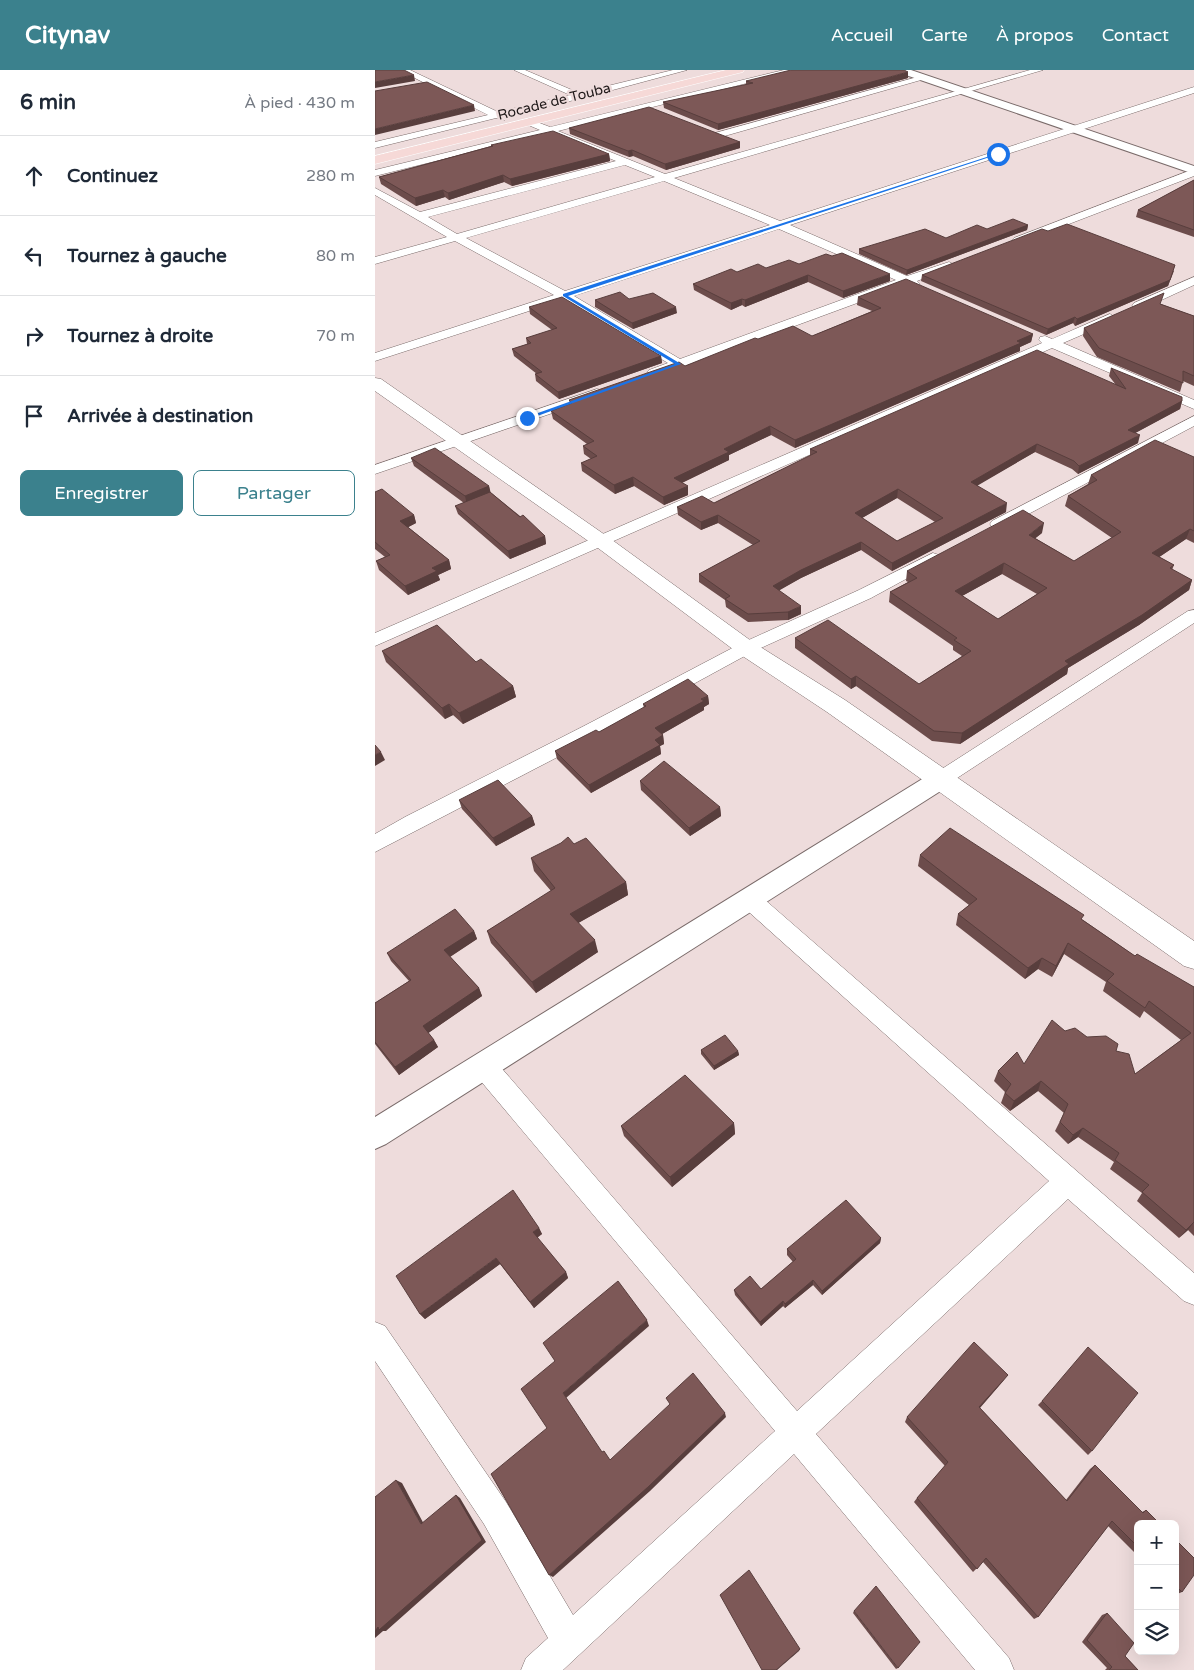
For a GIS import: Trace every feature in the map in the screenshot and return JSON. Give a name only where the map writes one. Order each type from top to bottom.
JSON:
[{"type":"main road","name":"Rocade de Touba","points":[[375,160],[739,70]]},
{"type":"main road","points":[[375,383],[601,541],[746,648],[836,706],[1194,956]]},
{"type":"street","points":[[403,70],[497,116],[551,131],[782,226],[923,288]]},
{"type":"street","points":[[518,70],[602,104]]},
{"type":"street","points":[[649,70],[683,84]]},
{"type":"street","points":[[375,145],[683,70]]},
{"type":"street","points":[[375,172],[551,131],[794,70]]},
{"type":"street","points":[[375,260],[1039,70]]},
{"type":"street","points":[[905,72],[923,74],[964,92],[1194,171]]},
{"type":"street","points":[[756,151],[713,134],[923,74]]},
{"type":"street","points":[[410,86],[428,83]]},
{"type":"street","points":[[375,357],[782,226],[1194,90]]},
{"type":"street","points":[[627,98],[663,113]]},
{"type":"street","points":[[419,216],[625,162]]},
{"type":"street","points":[[1004,245],[1194,171]]},
{"type":"street","points":[[375,191],[455,238],[564,295],[679,364]]},
{"type":"street","points":[[642,377],[960,261]]},
{"type":"street","points":[[375,640],[1194,281]]},
{"type":"street","points":[[1034,336],[1194,405]]},
{"type":"street","points":[[375,470],[605,390]]},
{"type":"street","points":[[983,531],[1194,420]]},
{"type":"street","points":[[375,844],[412,822],[591,731],[746,648],[865,594],[950,549]]},
{"type":"street","points":[[375,1134],[941,779],[1194,615]]},
{"type":"street","points":[[749,899],[892,1024],[1067,1182],[1194,1291]]},
{"type":"street","points":[[483,1065],[997,1670]]},
{"type":"street","points":[[538,1670],[1067,1182]]},
{"type":"street","points":[[375,1336],[495,1513],[569,1641]]},
{"type":"building","points":[[375,70],[404,70],[414,75],[375,82]]},
{"type":"building","points":[[791,70],[904,70],[908,72],[718,124],[663,102],[753,83],[746,81]]},
{"type":"building","points":[[427,82],[474,105],[375,129],[375,91]]},
{"type":"building","points":[[649,107],[740,142],[665,164],[632,150],[628,151],[569,128]]},
{"type":"building","points":[[553,131],[609,154],[510,179],[503,175],[448,193],[443,190],[415,198],[379,177],[493,146],[491,145]]},
{"type":"building","points":[[1194,180],[1194,230],[1138,210]]},
{"type":"building","points":[[1013,219],[1028,225],[907,270],[859,249],[925,229],[946,238],[977,225],[987,229]]},
{"type":"building","points":[[1067,224],[1175,265],[1170,280],[1077,319],[1075,317],[1048,329],[922,275],[1042,229],[1048,231]]},
{"type":"building","points":[[842,253],[890,274],[843,291],[808,275],[745,300],[742,299],[731,303],[693,284],[731,269],[737,272],[758,264],[766,268],[789,260],[799,264],[826,254],[832,256]]},
{"type":"building","points":[[906,279],[1033,334],[1017,341],[1021,343],[795,440],[770,426],[724,449],[729,452],[674,478],[688,486],[663,497],[633,477],[614,485],[581,463],[597,456],[583,446],[594,441],[551,411],[572,403],[569,400],[679,362],[685,366],[755,338],[758,339],[793,326],[812,336],[881,308],[858,297]]},
{"type":"building","points":[[620,292],[629,299],[653,293],[676,307],[632,323],[595,300]]},
{"type":"building","points":[[1164,293],[1160,304],[1194,316],[1194,376],[1183,371],[1183,383],[1099,348],[1084,328]]},
{"type":"building","points":[[562,297],[661,356],[558,392],[535,374],[542,372],[512,349],[531,343],[526,338],[557,328],[529,307]]},
{"type":"building","points":[[1037,350],[1126,389],[1111,368],[1182,397],[1182,401],[1128,430],[1140,435],[1079,466],[1074,461],[1037,444],[971,482],[1007,503],[892,563],[861,542],[801,570],[773,586],[801,606],[788,612],[748,614],[725,599],[730,596],[699,574],[760,541],[718,515],[701,522],[677,507],[702,496],[714,503],[817,452],[810,449]],"holes":[[[898,489],[943,518],[897,541],[855,513]]]},
{"type":"building","points":[[1155,440],[1194,457],[1194,531],[1190,529],[1152,553],[1174,565],[1170,568],[1192,580],[1142,615],[1065,661],[1069,664],[962,733],[934,731],[856,676],[851,679],[795,638],[828,620],[919,684],[971,651],[954,640],[957,638],[890,592],[917,578],[907,571],[1023,510],[1044,523],[1029,535],[1074,561],[1121,532],[1068,496],[1097,480],[1091,475]],"holes":[[[1004,563],[1047,588],[998,619],[955,591]]]},
{"type":"building","points":[[435,448],[489,486],[465,496],[411,458]]},
{"type":"building","points":[[382,489],[414,515],[400,521],[449,560],[432,568],[437,571],[405,586],[376,561],[390,555],[375,542],[375,492]]},
{"type":"building","points":[[490,492],[520,517],[523,515],[545,536],[508,551],[455,506]]},
{"type":"building","points":[[437,625],[476,662],[481,659],[513,686],[459,713],[449,704],[442,708],[382,651]]},
{"type":"building","points":[[688,679],[708,696],[701,699],[704,701],[655,728],[663,735],[655,740],[660,745],[589,785],[555,751],[596,730],[599,732],[646,706],[643,704]]},
{"type":"building","points":[[375,745],[381,752],[375,755]]},
{"type":"building","points":[[664,761],[720,807],[689,828],[640,781]]},
{"type":"building","points":[[498,780],[532,816],[493,838],[459,800]]},
{"type":"building","points":[[950,828],[1084,915],[1081,919],[1135,956],[1137,954],[1194,987],[1194,1222],[1186,1230],[1142,1192],[1149,1185],[1115,1160],[1119,1153],[1083,1128],[1073,1135],[1060,1122],[1068,1104],[1041,1081],[1014,1101],[1005,1093],[1011,1084],[998,1071],[1017,1052],[1024,1064],[1052,1020],[1065,1031],[1075,1028],[1087,1037],[1106,1036],[1118,1044],[1116,1051],[1129,1054],[1135,1074],[1191,1033],[1149,1001],[1145,1008],[1107,981],[1114,974],[1068,943],[1056,966],[1042,958],[1028,968],[958,914],[977,899],[920,855]]},
{"type":"building","points":[[568,837],[574,844],[586,838],[626,882],[570,914],[595,940],[532,982],[487,931],[555,888],[531,858],[561,843]]},
{"type":"building","points":[[455,909],[474,931],[444,950],[479,988],[423,1026],[434,1040],[395,1067],[375,1042],[375,1003],[411,980],[387,953]]},
{"type":"building","points":[[725,1035],[738,1051],[714,1066],[701,1050]]},
{"type":"building","points":[[685,1075],[734,1123],[670,1177],[621,1126]]},
{"type":"building","points":[[513,1190],[539,1228],[533,1232],[566,1272],[530,1302],[496,1258],[420,1314],[396,1276]]},
{"type":"building","points":[[846,1200],[881,1238],[822,1291],[813,1280],[785,1304],[783,1301],[760,1322],[734,1290],[750,1276],[761,1289],[796,1259],[787,1249]]},
{"type":"building","points":[[618,1281],[647,1320],[563,1393],[602,1452],[604,1451],[610,1460],[670,1404],[666,1398],[693,1373],[725,1413],[648,1487],[549,1575],[491,1474],[547,1428],[521,1389],[555,1361],[543,1343]]},
{"type":"building","points":[[974,1342],[1008,1375],[979,1407],[1067,1501],[1095,1465],[1143,1513],[1146,1510],[1156,1520],[1134,1520],[1134,1543],[1112,1521],[1038,1617],[986,1558],[977,1569],[917,1498],[948,1462],[907,1417]]},
{"type":"building","points":[[1088,1347],[1138,1393],[1092,1451],[1042,1401]]},
{"type":"building","points":[[396,1480],[421,1524],[456,1495],[482,1540],[379,1630],[378,1627],[375,1631],[375,1497]]},
{"type":"building","points":[[1179,1543],[1194,1558],[1194,1575],[1182,1592],[1179,1589]]},
{"type":"building","points":[[749,1570],[800,1649],[776,1670],[762,1670],[720,1595]]},
{"type":"building","points":[[876,1586],[920,1642],[898,1668],[854,1611]]},
{"type":"building","points":[[1107,1613],[1134,1643],[1125,1656],[1138,1670],[1109,1670],[1112,1667],[1087,1640]]},
{"type":"route","points":[[527,418],[679,364],[564,295],[782,226],[998,154]]}]
